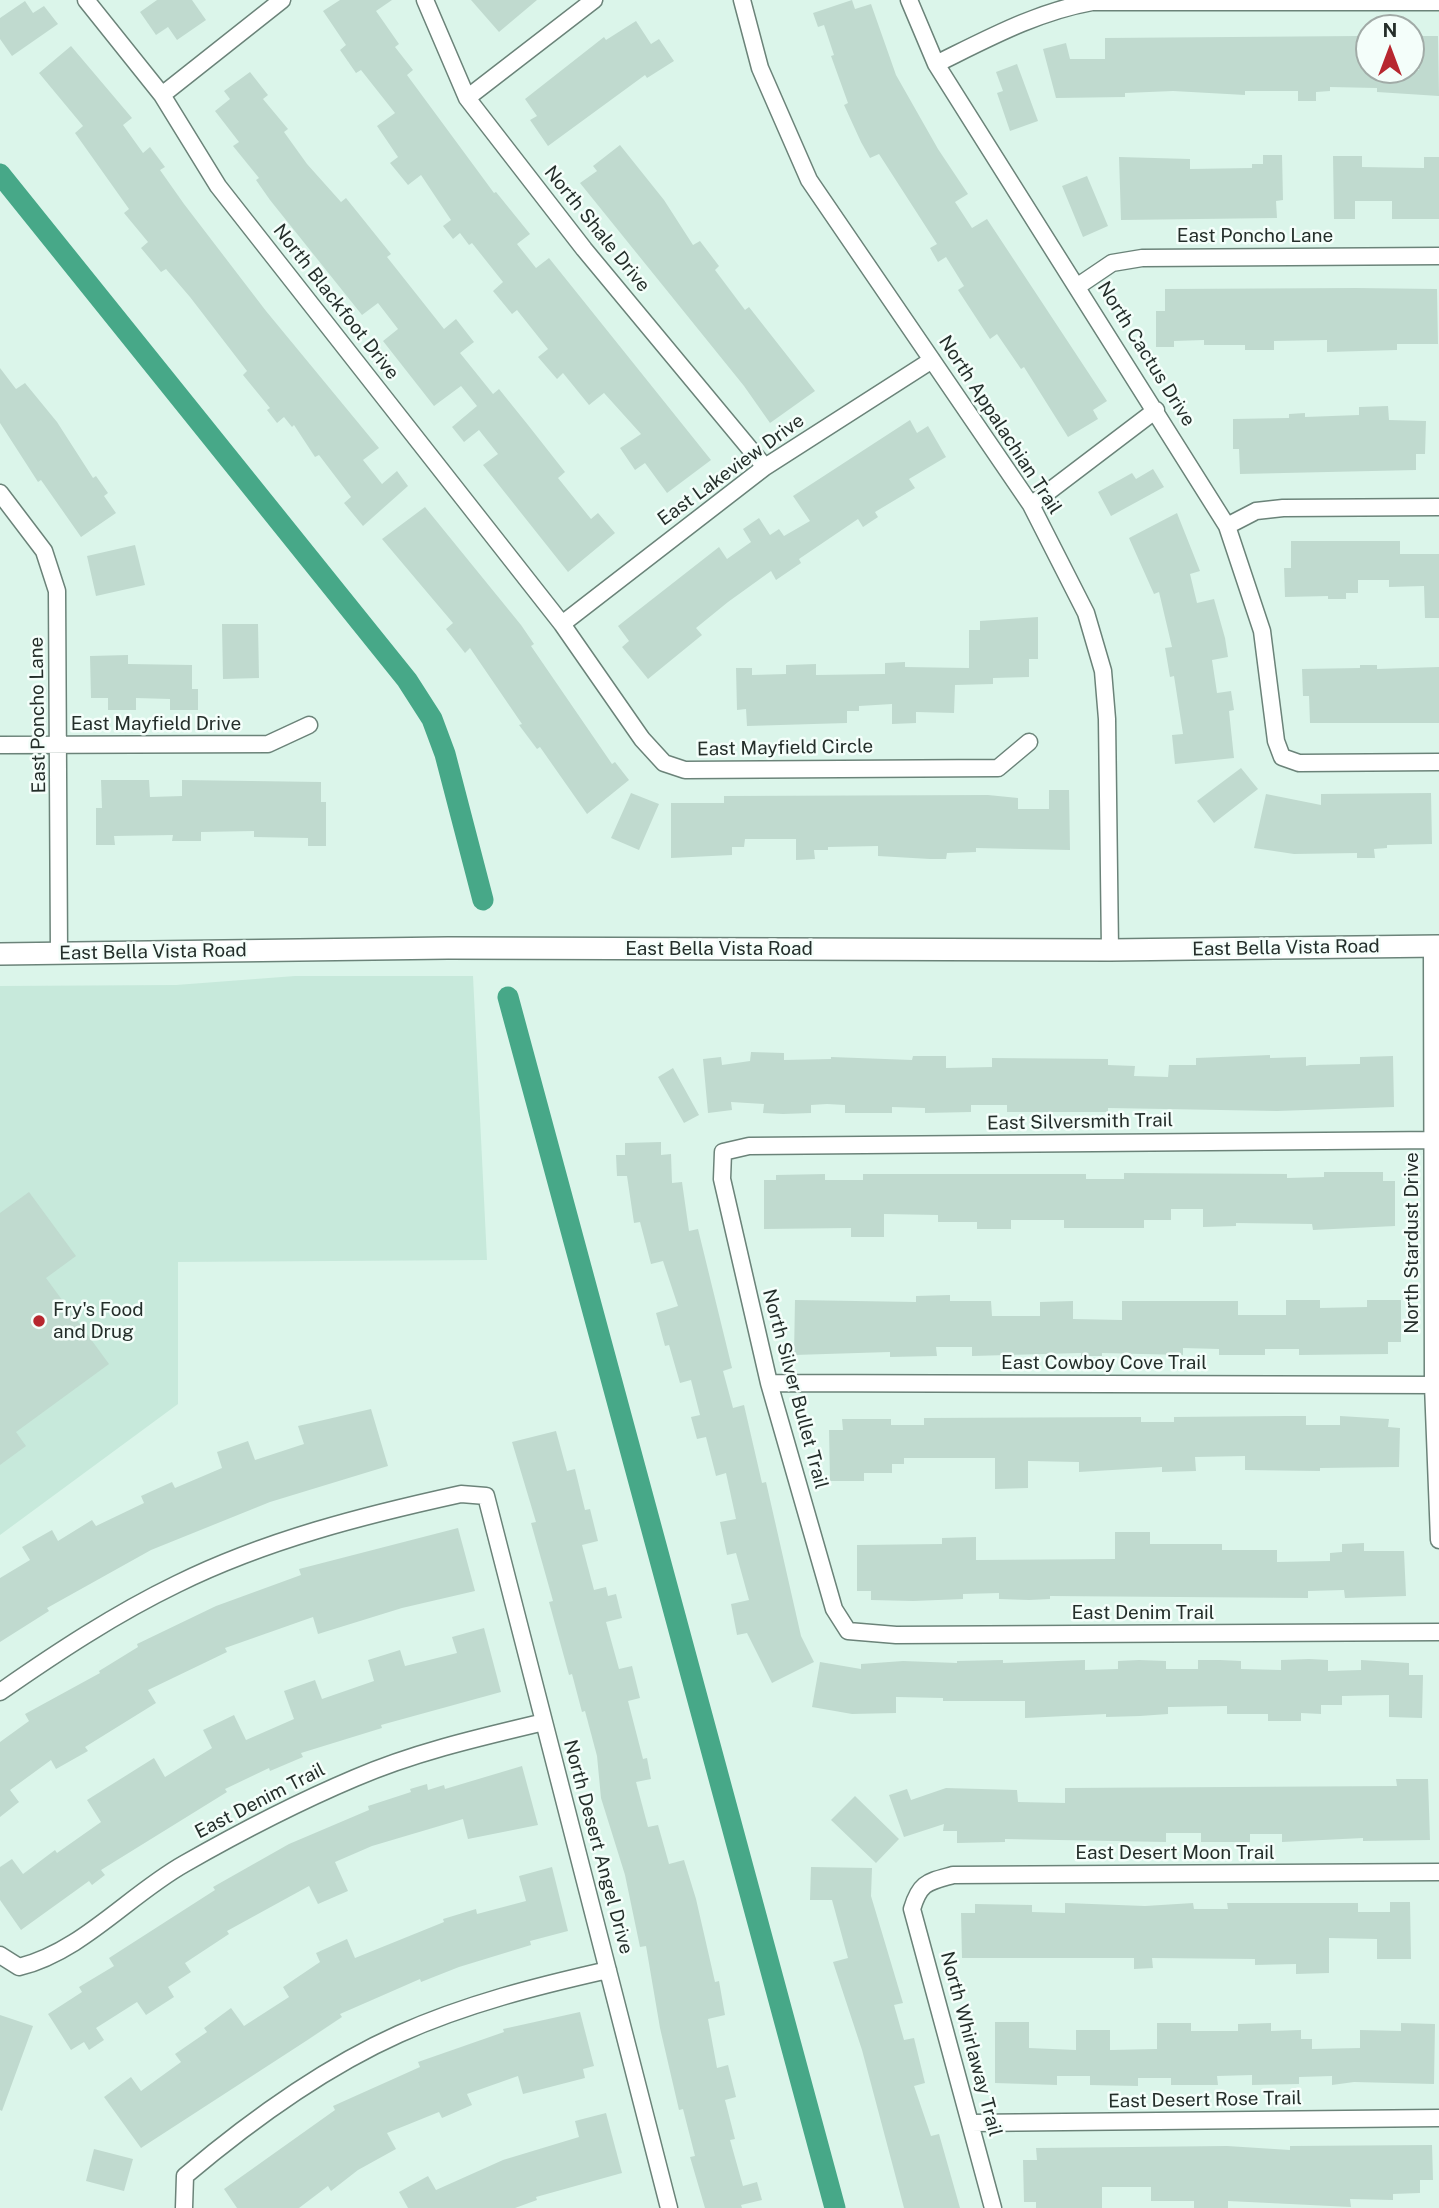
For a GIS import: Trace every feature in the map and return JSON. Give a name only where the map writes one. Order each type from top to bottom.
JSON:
[{"type":"street","name":"North Blackfoot Drive","points":[[86,0],[162,96],[218,186],[562,624]]},
{"type":"street","points":[[162,96],[282,0]]},
{"type":"street","name":"North Shale Drive","points":[[425,0],[467,98],[584,249],[765,467]]},
{"type":"street","points":[[467,98],[594,0]]},
{"type":"street","name":"North Appalachian Trail","points":[[742,0],[760,68],[809,180],[1031,505],[1086,613],[1103,671],[1108,730],[1110,950]]},
{"type":"street","name":"North Cactus Drive","points":[[909,0],[936,64],[1227,526],[1262,631],[1276,741],[1282,757],[1299,763],[1439,762]]},
{"type":"street","points":[[936,64],[1030,19],[1058,8],[1092,2],[1439,2]]},
{"type":"street","name":"East Poncho Lane","points":[[1078,286],[1112,263],[1142,258],[1439,256]]},
{"type":"street","name":"East Lakeview Drive","points":[[562,624],[765,467],[932,360]]},
{"type":"street","points":[[1031,505],[1156,410]]},
{"type":"street","name":"East Poncho Lane","points":[[0,493],[44,551],[57,592],[60,745],[59,954]]},
{"type":"street","points":[[1227,526],[1256,511],[1283,508],[1439,506]]},
{"type":"street","name":"East Mayfield Circle","points":[[562,624],[642,739],[664,763],[685,770],[998,768],[1029,742]]},
{"type":"street","name":"East Mayfield Drive","points":[[0,745],[268,744],[309,725]]},
{"type":"street","name":"East Bella Vista Road","points":[[0,954],[448,948],[1110,950],[1435,946]]},
{"type":"street","name":"North Stardust Drive","points":[[1435,946],[1439,1540]]},
{"type":"street","name":"East Silversmith Trail","points":[[723,1153],[749,1146],[1436,1140]]},
{"type":"street","name":"North Silver Bullet Trail","points":[[723,1153],[722,1179],[769,1383],[834,1609],[848,1631]]},
{"type":"street","name":"East Cowboy Cove Trail","points":[[769,1383],[1436,1385]]},
{"type":"street","name":"North Desert Angel Drive","points":[[0,1692],[52,1656],[177,1584],[290,1538],[461,1494],[486,1496],[670,2208]]},
{"type":"street","name":"East Denim Trail","points":[[848,1631],[896,1635],[1439,1632]]},
{"type":"street","name":"East Denim Trail","points":[[0,1955],[19,1967],[47,1960],[163,1876],[254,1824],[358,1777],[464,1741],[544,1722]]},
{"type":"street","name":"East Desert Moon Trail","points":[[917,1892],[927,1882],[953,1875],[1439,1872]]},
{"type":"street","name":"North Whirlaway Trail","points":[[917,1892],[912,1909],[993,2208]]},
{"type":"street","points":[[184,2208],[185,2176],[303,2086],[398,2034],[512,1992],[608,1970]]},
{"type":"street","name":"East Desert Rose Trail","points":[[971,2123],[1439,2118]]},
{"type":"shaded area","points":[[295,976],[473,976],[487,1260],[178,1262],[178,1404],[0,1535],[0,986],[176,985]]},
{"type":"building","points":[[157,0],[192,0],[206,20],[177,40],[168,27],[156,35],[140,12]]},
{"type":"building","points":[[340,0],[392,0],[376,11],[399,44],[395,47],[413,70],[407,75],[494,193],[496,192],[530,234],[517,244],[536,268],[549,258],[711,460],[667,493],[645,463],[635,470],[620,448],[641,434],[604,393],[589,405],[563,373],[557,379],[538,357],[548,349],[517,310],[512,314],[493,291],[503,282],[472,243],[469,245],[460,233],[453,239],[443,226],[451,220],[421,175],[408,185],[390,163],[398,157],[377,126],[395,113],[361,70],[356,73],[340,50],[346,45],[323,11]]},
{"type":"building","points":[[471,0],[537,0],[499,32]]},
{"type":"building","points":[[852,0],[855,9],[871,4],[896,75],[938,149],[968,194],[955,202],[972,228],[987,219],[1107,401],[1093,410],[1098,419],[1068,437],[1024,367],[1021,369],[997,334],[990,339],[958,290],[964,286],[946,257],[938,262],[930,248],[937,244],[879,154],[870,158],[861,142],[844,105],[848,103],[831,56],[834,55],[824,25],[818,27],[813,13]]},
{"type":"building","points":[[25,1],[33,13],[44,6],[58,24],[12,56],[0,39],[0,18]]},
{"type":"building","points":[[636,21],[651,44],[659,39],[674,61],[647,78],[645,75],[548,146],[530,120],[537,116],[525,99],[604,37],[606,40]]},
{"type":"building","points":[[1355,36],[1355,84],[1425,84],[1425,36],[1438,36],[1439,96],[1377,92],[1377,88],[1330,87],[1330,91],[1316,92],[1316,101],[1298,101],[1298,91],[1245,91],[1245,95],[1173,91],[1125,93],[1125,97],[1056,98],[1043,49],[1066,43],[1070,59],[1105,59],[1105,38]]},
{"type":"building","points":[[71,46],[132,118],[123,125],[143,153],[150,147],[165,167],[160,170],[184,204],[266,311],[379,448],[363,460],[382,484],[397,471],[408,486],[363,526],[344,503],[351,497],[319,455],[315,457],[294,425],[292,427],[284,417],[277,423],[267,410],[270,408],[243,375],[247,371],[190,297],[166,269],[161,272],[141,248],[148,242],[124,213],[129,209],[75,133],[83,126],[39,73]]},
{"type":"building","points":[[1017,64],[1038,121],[1010,131],[997,93],[1003,91],[996,72]]},
{"type":"building","points":[[250,72],[268,95],[263,99],[288,129],[284,132],[307,164],[341,202],[346,198],[391,254],[387,257],[444,329],[456,319],[474,342],[460,353],[493,394],[499,389],[528,425],[565,472],[558,478],[591,519],[598,513],[615,533],[568,572],[483,465],[498,454],[479,430],[464,442],[452,427],[477,406],[461,386],[434,406],[383,341],[398,329],[378,303],[362,315],[270,200],[256,180],[259,178],[233,146],[239,142],[215,111],[230,99],[224,91]]},
{"type":"building","points":[[620,145],[664,200],[693,245],[700,241],[719,266],[715,270],[745,310],[749,307],[815,391],[770,423],[744,386],[580,183],[597,171],[593,166]]},
{"type":"building","points":[[1263,155],[1282,155],[1283,200],[1276,201],[1277,218],[1121,220],[1119,157],[1190,159],[1190,169],[1252,168],[1252,164],[1263,164]]},
{"type":"building","points":[[1333,156],[1362,156],[1362,167],[1424,168],[1424,157],[1439,157],[1439,219],[1392,219],[1392,201],[1355,201],[1355,219],[1334,219]]},
{"type":"building","points":[[1087,176],[1108,226],[1083,237],[1062,186]]},
{"type":"building","points":[[1165,289],[1437,289],[1438,344],[1397,344],[1397,350],[1327,352],[1327,340],[1274,341],[1274,350],[1245,350],[1245,345],[1204,345],[1204,340],[1174,341],[1174,347],[1156,347],[1156,311],[1165,311]]},
{"type":"building","points":[[0,368],[16,389],[25,383],[57,422],[93,478],[96,476],[108,493],[104,496],[116,513],[81,537],[41,480],[38,482],[0,423]]},
{"type":"building","points":[[1388,406],[1389,420],[1426,421],[1425,454],[1416,454],[1416,470],[1240,474],[1239,449],[1233,449],[1233,419],[1289,418],[1289,414],[1305,413],[1305,417],[1359,415],[1359,407]]},
{"type":"building","points":[[910,420],[917,433],[928,426],[946,457],[909,479],[915,488],[875,512],[878,517],[863,527],[858,519],[799,559],[801,563],[776,580],[771,571],[696,628],[702,635],[648,679],[622,647],[629,641],[618,626],[719,547],[727,559],[751,542],[743,529],[759,518],[770,535],[779,529],[784,536],[810,521],[793,496]]},
{"type":"building","points":[[1153,469],[1164,487],[1111,516],[1098,492],[1132,473],[1136,479]]},
{"type":"building","points":[[425,507],[521,625],[534,644],[531,646],[612,764],[615,762],[629,780],[587,814],[540,747],[537,749],[519,725],[522,724],[470,648],[465,653],[446,629],[453,623],[382,539]]},
{"type":"building","points":[[1177,513],[1200,571],[1190,574],[1197,603],[1214,599],[1225,638],[1228,657],[1212,660],[1217,693],[1231,691],[1234,710],[1229,711],[1234,758],[1175,764],[1172,735],[1183,734],[1174,676],[1170,677],[1165,648],[1172,647],[1159,592],[1154,594],[1129,538]]},
{"type":"building","points":[[1291,541],[1400,541],[1400,554],[1439,554],[1439,618],[1425,618],[1424,586],[1389,587],[1389,580],[1358,580],[1358,593],[1346,593],[1346,599],[1328,599],[1328,596],[1285,597],[1284,568],[1291,568]]},
{"type":"building","points":[[135,545],[145,585],[96,596],[87,556]]},
{"type":"building","points":[[1038,617],[1038,659],[1029,659],[1029,677],[993,678],[993,684],[955,685],[954,713],[916,712],[916,723],[892,724],[892,704],[859,706],[859,711],[847,711],[847,723],[747,726],[746,709],[737,710],[736,668],[752,668],[752,675],[786,674],[786,665],[816,664],[816,675],[885,674],[885,663],[905,662],[905,667],[969,668],[969,630],[980,630],[980,621]]},
{"type":"building","points":[[222,624],[258,624],[259,678],[223,679]]},
{"type":"building","points":[[128,655],[128,664],[192,665],[192,689],[198,689],[198,710],[170,710],[170,699],[136,698],[136,710],[108,710],[108,698],[91,698],[90,656]]},
{"type":"building","points":[[1360,665],[1377,665],[1377,669],[1439,667],[1439,723],[1310,723],[1309,696],[1303,696],[1302,669],[1360,668]]},
{"type":"building","points":[[1241,768],[1258,789],[1214,823],[1197,801]]},
{"type":"building","points":[[101,780],[149,780],[150,797],[182,796],[182,780],[321,782],[321,802],[326,802],[326,846],[308,846],[308,838],[254,837],[254,831],[201,832],[201,841],[172,841],[173,835],[114,836],[115,845],[96,845],[96,808],[102,808]]},
{"type":"building","points":[[1049,790],[1069,790],[1070,850],[976,848],[976,852],[947,853],[946,859],[930,859],[878,856],[878,846],[828,847],[828,850],[814,850],[815,859],[796,860],[796,839],[745,839],[744,847],[732,847],[732,855],[671,858],[671,803],[724,803],[724,796],[988,795],[1018,798],[1018,809],[1049,809]]},
{"type":"building","points":[[631,793],[659,804],[639,850],[611,838]]},
{"type":"building","points":[[1431,793],[1432,844],[1387,845],[1387,848],[1374,849],[1375,858],[1357,858],[1357,853],[1294,854],[1254,848],[1266,794],[1321,805],[1321,794]]},
{"type":"building","points":[[751,1052],[784,1053],[784,1060],[831,1057],[912,1060],[913,1056],[946,1056],[946,1068],[992,1067],[992,1058],[1108,1059],[1108,1065],[1135,1066],[1134,1076],[1168,1077],[1169,1065],[1196,1065],[1196,1058],[1270,1055],[1270,1058],[1306,1057],[1306,1066],[1360,1064],[1360,1057],[1393,1056],[1394,1107],[1277,1111],[1108,1108],[1108,1112],[1007,1112],[1007,1105],[971,1105],[971,1112],[925,1113],[925,1108],[892,1107],[892,1113],[845,1113],[845,1105],[827,1104],[811,1105],[811,1113],[783,1114],[763,1113],[764,1104],[731,1102],[732,1110],[708,1113],[703,1059],[721,1057],[722,1065],[750,1061]]},
{"type":"building","points":[[673,1068],[699,1115],[684,1123],[658,1077]]},
{"type":"building","points":[[661,1142],[661,1155],[671,1154],[672,1183],[682,1182],[689,1231],[698,1229],[732,1368],[723,1371],[733,1408],[744,1405],[762,1483],[766,1482],[801,1636],[814,1662],[772,1683],[747,1633],[737,1635],[731,1604],[749,1600],[736,1553],[727,1555],[720,1522],[736,1519],[726,1473],[716,1476],[706,1437],[697,1439],[691,1417],[700,1415],[691,1380],[680,1383],[669,1345],[665,1346],[656,1313],[678,1306],[663,1261],[651,1264],[640,1222],[634,1223],[627,1176],[617,1176],[616,1155],[625,1155],[625,1143]]},
{"type":"building","points":[[1324,1172],[1383,1172],[1383,1181],[1395,1181],[1395,1226],[1313,1230],[1312,1224],[1236,1223],[1236,1226],[1203,1227],[1203,1209],[1171,1209],[1171,1220],[1144,1220],[1144,1228],[1064,1228],[1064,1220],[1011,1220],[1011,1229],[977,1229],[977,1222],[938,1222],[938,1215],[884,1214],[884,1237],[851,1237],[851,1228],[764,1229],[764,1180],[776,1180],[776,1175],[825,1174],[825,1180],[863,1180],[863,1174],[1086,1174],[1086,1179],[1124,1179],[1124,1173],[1287,1174],[1287,1178],[1324,1177]]},
{"type":"building","name":"Fry's Food and Drug","points":[[29,1192],[76,1256],[46,1278],[109,1364],[16,1432],[26,1446],[0,1465],[0,1213]]},
{"type":"building","points":[[950,1295],[950,1301],[991,1301],[992,1316],[1040,1316],[1040,1302],[1073,1301],[1073,1319],[1122,1320],[1122,1301],[1238,1301],[1238,1315],[1286,1315],[1286,1300],[1320,1300],[1320,1308],[1367,1307],[1367,1300],[1401,1300],[1401,1342],[1388,1342],[1388,1354],[1299,1355],[1299,1349],[1265,1349],[1265,1355],[1219,1355],[1219,1349],[1183,1348],[1183,1355],[1102,1353],[1102,1356],[1081,1356],[1081,1353],[972,1356],[972,1347],[936,1347],[937,1356],[890,1357],[890,1352],[794,1355],[795,1300],[916,1302],[916,1296]]},
{"type":"building","points":[[371,1409],[388,1466],[270,1502],[151,1550],[47,1608],[49,1611],[0,1642],[0,1578],[30,1560],[22,1547],[52,1530],[58,1541],[92,1520],[96,1526],[144,1503],[141,1496],[172,1482],[175,1488],[222,1468],[217,1452],[248,1441],[255,1460],[304,1444],[298,1426]]},
{"type":"building","points":[[1306,1416],[1306,1425],[1340,1425],[1340,1416],[1389,1419],[1388,1427],[1400,1428],[1399,1467],[1320,1468],[1320,1471],[1245,1470],[1245,1456],[1195,1457],[1196,1471],[1162,1472],[1162,1467],[1079,1472],[1079,1462],[1028,1461],[1028,1488],[995,1489],[995,1458],[904,1458],[904,1464],[892,1464],[892,1473],[864,1473],[864,1481],[830,1481],[829,1430],[843,1430],[842,1419],[891,1419],[891,1425],[924,1425],[924,1418],[1141,1417],[1141,1422],[1174,1422],[1174,1417]]},
{"type":"building","points":[[556,1431],[567,1471],[575,1469],[585,1510],[590,1509],[598,1541],[582,1545],[594,1590],[606,1587],[608,1596],[616,1594],[622,1618],[606,1622],[619,1669],[632,1666],[640,1698],[628,1701],[643,1759],[647,1758],[651,1779],[636,1782],[648,1827],[658,1825],[669,1864],[684,1860],[715,1982],[719,1981],[725,2015],[708,2019],[717,2068],[728,2065],[736,2097],[725,2100],[735,2139],[730,2140],[743,2186],[757,2182],[762,2200],[741,2205],[742,2208],[705,2208],[690,2157],[695,2156],[683,2109],[679,2110],[660,2028],[646,1946],[640,1947],[625,1875],[601,1798],[597,1756],[585,1711],[582,1712],[572,1674],[569,1675],[549,1602],[553,1601],[531,1523],[536,1522],[512,1442]]},
{"type":"building","points":[[458,1528],[475,1591],[402,1608],[318,1634],[313,1617],[225,1648],[227,1652],[148,1690],[156,1703],[85,1747],[88,1751],[56,1769],[51,1760],[10,1790],[19,1802],[0,1817],[0,1742],[29,1721],[25,1714],[100,1673],[99,1671],[138,1647],[137,1644],[216,1606],[301,1575],[299,1569]]},
{"type":"building","points":[[1115,1532],[1150,1532],[1150,1544],[1222,1544],[1222,1550],[1277,1550],[1277,1562],[1330,1561],[1330,1553],[1342,1552],[1342,1544],[1364,1543],[1364,1551],[1404,1551],[1406,1596],[1345,1598],[1344,1590],[1308,1591],[1308,1598],[1050,1596],[1050,1599],[1029,1600],[999,1599],[999,1593],[963,1594],[963,1599],[913,1601],[871,1600],[871,1591],[857,1591],[857,1545],[942,1544],[942,1538],[976,1537],[976,1560],[1115,1559]]},
{"type":"building","points":[[484,1628],[501,1692],[381,1725],[382,1728],[301,1753],[303,1757],[270,1771],[269,1768],[225,1789],[227,1792],[101,1870],[105,1875],[92,1885],[89,1881],[21,1930],[0,1900],[0,1867],[12,1859],[23,1874],[55,1850],[57,1853],[101,1822],[87,1800],[154,1758],[165,1777],[212,1748],[203,1730],[234,1715],[246,1740],[294,1719],[284,1691],[315,1680],[322,1699],[374,1681],[368,1660],[400,1650],[405,1666],[457,1653],[452,1637]]},
{"type":"building","points":[[1003,1660],[1003,1663],[1085,1660],[1085,1670],[1118,1669],[1118,1661],[1139,1660],[1166,1661],[1166,1669],[1198,1669],[1198,1660],[1220,1660],[1241,1661],[1241,1669],[1281,1670],[1281,1660],[1328,1660],[1328,1671],[1361,1670],[1361,1660],[1409,1663],[1409,1675],[1423,1675],[1422,1718],[1389,1717],[1389,1695],[1342,1696],[1342,1705],[1321,1705],[1321,1714],[1301,1713],[1301,1721],[1268,1721],[1268,1714],[1227,1714],[1227,1706],[1168,1707],[1168,1714],[1140,1716],[1106,1717],[1106,1714],[1025,1718],[1025,1701],[943,1701],[943,1698],[896,1697],[896,1713],[852,1714],[812,1707],[820,1662],[861,1669],[861,1664],[903,1661],[957,1663]]},
{"type":"building","points":[[522,1766],[538,1825],[468,1839],[463,1819],[372,1846],[335,1862],[348,1891],[318,1904],[309,1886],[227,1931],[229,1934],[185,1963],[191,1972],[168,1987],[174,1997],[146,2015],[137,2002],[96,2028],[104,2040],[89,2050],[84,2042],[71,2050],[48,2014],[82,1992],[79,1987],[114,1966],[109,1958],[215,1890],[213,1887],[289,1844],[369,1810],[368,1806],[411,1792],[410,1789],[427,1784],[428,1790],[444,1785],[445,1789]]},
{"type":"building","points":[[1396,1779],[1428,1779],[1430,1840],[1363,1841],[1363,1838],[1282,1842],[1282,1834],[1250,1834],[1250,1842],[1201,1842],[1201,1833],[1166,1833],[1166,1842],[1005,1839],[1005,1842],[957,1843],[957,1831],[943,1831],[944,1824],[904,1837],[889,1795],[907,1789],[911,1800],[946,1788],[1017,1790],[1018,1802],[1065,1803],[1065,1788],[1397,1786]]},
{"type":"building","points":[[855,1796],[899,1839],[876,1863],[831,1820]]},
{"type":"building","points":[[552,1867],[568,1931],[530,1941],[531,1945],[459,1967],[421,1982],[420,1979],[340,2014],[342,2017],[141,2148],[104,2097],[131,2077],[141,2091],[181,2062],[175,2054],[207,2032],[204,2028],[231,2008],[244,2026],[289,1997],[283,1987],[320,1962],[316,1953],[347,1939],[355,1958],[444,1922],[443,1919],[476,1909],[477,1914],[526,1901],[519,1876]]},
{"type":"building","points":[[811,1867],[872,1868],[871,1896],[903,2003],[894,2005],[904,2040],[914,2038],[925,2083],[914,2086],[931,2136],[939,2134],[960,2208],[904,2208],[862,2050],[833,1962],[848,1958],[832,1900],[810,1900]]},
{"type":"building","points":[[1390,1902],[1410,1902],[1411,1959],[1377,1959],[1377,1939],[1329,1938],[1329,1973],[1296,1974],[1296,1964],[1255,1965],[1255,1959],[1152,1958],[1153,1968],[1134,1969],[1134,1958],[962,1958],[961,1913],[975,1913],[975,1904],[1032,1905],[1032,1912],[1065,1913],[1065,1903],[1145,1906],[1193,1903],[1194,1909],[1228,1909],[1227,1903],[1358,1903],[1358,1912],[1390,1912]]},
{"type":"building","points":[[580,2012],[594,2066],[583,2069],[585,2078],[523,2094],[518,2076],[467,2094],[472,2105],[442,2118],[439,2112],[387,2133],[396,2149],[358,2170],[331,2191],[328,2186],[299,2208],[237,2208],[224,2189],[335,2110],[333,2106],[420,2067],[418,2062],[504,2032],[503,2029]]},
{"type":"building","points":[[0,2015],[33,2026],[2,2111],[0,2110]]},
{"type":"building","points":[[995,2022],[1029,2022],[1029,2048],[1076,2050],[1076,2030],[1110,2030],[1110,2050],[1157,2049],[1157,2023],[1191,2023],[1191,2031],[1238,2031],[1238,2024],[1271,2023],[1271,2031],[1301,2030],[1301,2039],[1312,2039],[1312,2049],[1360,2048],[1360,2030],[1401,2031],[1401,2023],[1435,2024],[1434,2084],[1354,2082],[1332,2085],[1332,2076],[1299,2077],[1299,2084],[1252,2085],[1252,2075],[1217,2076],[1218,2085],[1171,2085],[1171,2078],[1138,2078],[1138,2086],[1090,2085],[1090,2076],[1057,2076],[1057,2085],[995,2083]]},
{"type":"building","points":[[606,2113],[622,2173],[536,2197],[537,2200],[515,2208],[408,2208],[399,2192],[428,2176],[436,2190],[503,2160],[579,2137],[575,2121]]},
{"type":"building","points":[[1432,2145],[1433,2180],[1420,2180],[1420,2193],[1393,2194],[1393,2200],[1350,2199],[1351,2207],[1228,2201],[1228,2208],[1194,2208],[1194,2201],[1151,2201],[1151,2187],[1102,2187],[1102,2208],[1036,2208],[1036,2202],[1024,2202],[1023,2160],[1037,2160],[1036,2148],[1227,2146],[1290,2150],[1290,2146]]},
{"type":"building","points":[[94,2149],[133,2159],[124,2191],[86,2181]]},
{"type":"waterway","points":[[0,174],[407,680],[432,719],[445,754],[483,900]]},
{"type":"waterway","points":[[508,997],[835,2208]]},
{"type":"place","name":"Fry's Food and Drug","points":[[39,1321]]}]
